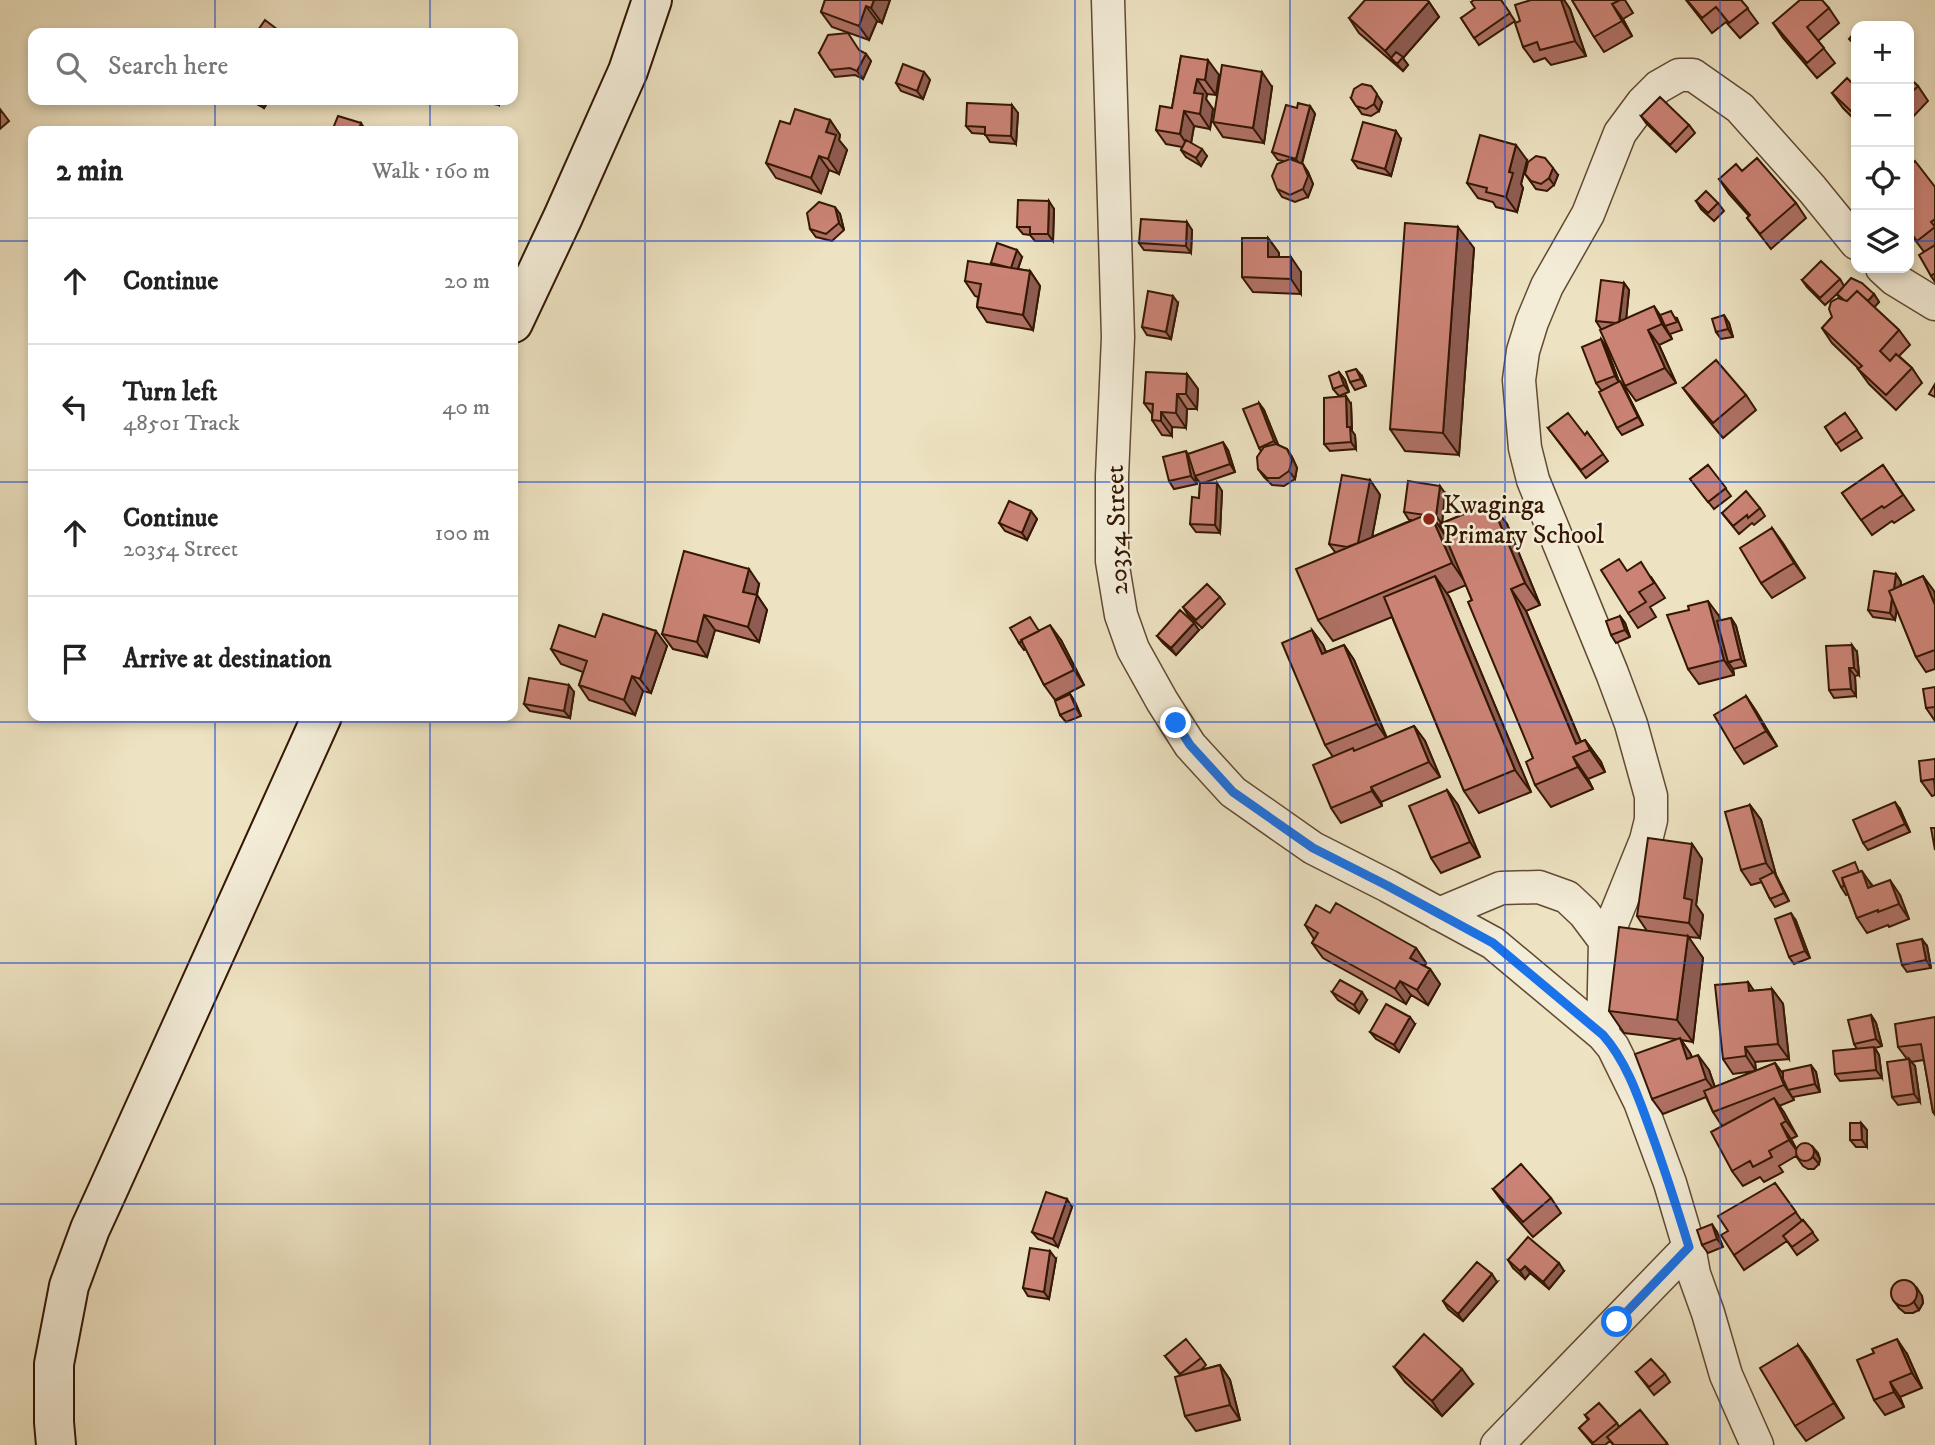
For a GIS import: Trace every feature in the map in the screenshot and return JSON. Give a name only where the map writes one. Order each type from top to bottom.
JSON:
[{"type":"street","points":[[518,312],[628,71],[652,0]]},
{"type":"street","name":"20354 Street","points":[[1108,0],[1118,337],[1112,476],[1112,561],[1121,615],[1133,649],[1161,701],[1190,745],[1233,792],[1313,848],[1493,943],[1603,1035],[1613,1047],[1640,1102],[1670,1183],[1694,1274],[1726,1375],[1757,1445]]},
{"type":"street","points":[[1603,1035],[1605,941],[1646,840],[1651,820],[1651,796],[1631,724],[1617,686],[1533,480],[1525,448],[1519,380],[1523,351],[1532,322],[1547,286],[1588,214],[1620,133],[1658,87],[1679,75],[1693,75],[1740,108],[1851,237]]},
{"type":"street","points":[[1887,273],[1935,304]]},
{"type":"street","points":[[57,1445],[54,1422],[54,1364],[69,1286],[77,1263],[101,1204],[320,721]]},
{"type":"street","points":[[1439,914],[1501,888],[1539,887],[1567,897],[1584,913],[1605,941]]},
{"type":"street","points":[[1497,1445],[1689,1247]]},
{"type":"building","points":[[825,0],[874,0],[871,8],[866,6],[859,26],[821,12]]},
{"type":"building","points":[[1365,0],[1429,2],[1385,51],[1349,18]]},
{"type":"building","points":[[1501,0],[1510,13],[1474,38],[1461,18],[1475,8],[1471,2]]},
{"type":"building","points":[[1531,0],[1561,0],[1575,41],[1540,50],[1537,42],[1523,47],[1515,23],[1520,21],[1515,5]]},
{"type":"building","points":[[1572,0],[1620,0],[1612,4],[1622,21],[1594,37]]},
{"type":"building","points":[[1687,0],[1741,0],[1748,8],[1729,23],[1716,7],[1702,18]]},
{"type":"building","points":[[1800,0],[1822,0],[1829,8],[1807,27],[1824,48],[1807,63],[1773,23]]},
{"type":"building","points":[[265,20],[275,28],[259,28]]},
{"type":"building","points":[[848,33],[859,50],[866,54],[857,71],[850,68],[830,70],[819,53],[828,35]]},
{"type":"building","points":[[1396,52],[1403,57],[1397,64],[1391,58]]},
{"type":"building","points":[[1181,56],[1208,60],[1205,80],[1197,79],[1194,93],[1203,94],[1200,114],[1184,111],[1180,134],[1156,130],[1160,106],[1172,108]]},
{"type":"building","points":[[903,64],[924,72],[917,91],[896,83]]},
{"type":"building","points":[[1222,65],[1262,72],[1253,128],[1213,122]]},
{"type":"building","points":[[1847,78],[1851,82],[1851,111],[1832,93]]},
{"type":"building","points":[[1362,84],[1371,86],[1377,94],[1374,104],[1366,109],[1356,106],[1351,98],[1354,89]]},
{"type":"building","points":[[1660,97],[1689,125],[1670,145],[1641,116]]},
{"type":"building","points":[[967,103],[1012,105],[1011,136],[985,135],[985,127],[966,126]]},
{"type":"building","points":[[1298,103],[1310,106],[1296,159],[1272,152],[1286,105],[1297,108]]},
{"type":"building","points":[[795,109],[830,120],[826,132],[836,135],[828,159],[819,156],[811,178],[766,163],[780,121],[790,124]]},
{"type":"building","points":[[338,116],[361,123],[360,126],[334,126]]},
{"type":"building","points":[[1363,122],[1396,131],[1385,169],[1352,160]]},
{"type":"building","points":[[1480,135],[1516,145],[1509,172],[1513,173],[1506,197],[1467,183]]},
{"type":"building","points":[[1186,140],[1202,149],[1196,158],[1181,150]]},
{"type":"building","points":[[1536,156],[1545,158],[1553,168],[1549,178],[1541,184],[1531,181],[1525,174],[1528,162]]},
{"type":"building","points":[[1757,158],[1796,203],[1760,234],[1747,218],[1750,215],[1719,179],[1736,164],[1742,171]]},
{"type":"building","points":[[1290,159],[1303,164],[1308,176],[1303,189],[1290,195],[1277,189],[1272,176],[1277,164]]},
{"type":"building","points":[[1914,162],[1935,187],[1935,219],[1931,222],[1935,227],[1917,241],[1914,237]]},
{"type":"building","points":[[1706,191],[1718,203],[1708,213],[1696,201]]},
{"type":"building","points":[[1018,200],[1049,201],[1048,234],[1030,234],[1030,227],[1017,227]]},
{"type":"building","points":[[819,202],[835,207],[839,223],[826,234],[810,229],[807,213]]},
{"type":"building","points":[[1141,219],[1187,222],[1186,246],[1139,243]]},
{"type":"building","points":[[1405,223],[1458,227],[1443,433],[1390,429]]},
{"type":"building","points":[[1242,238],[1268,238],[1268,257],[1291,257],[1291,279],[1242,277]]},
{"type":"building","points":[[997,243],[1017,250],[1011,268],[991,263]]},
{"type":"building","points":[[1935,245],[1935,273],[1931,276],[1919,255]]},
{"type":"building","points":[[968,261],[1030,271],[1023,315],[977,307],[981,284],[965,281]]},
{"type":"building","points":[[1821,261],[1840,279],[1820,298],[1802,280]]},
{"type":"building","points":[[1851,278],[1862,283],[1874,294],[1868,301],[1857,291],[1847,301],[1837,294]]},
{"type":"building","points":[[1601,280],[1624,283],[1619,322],[1596,321]]},
{"type":"building","points":[[1148,291],[1173,296],[1166,332],[1142,327]]},
{"type":"building","points":[[1857,291],[1899,330],[1880,351],[1890,361],[1896,354],[1912,368],[1886,395],[1858,369],[1862,366],[1822,328],[1832,317],[1829,309],[1831,302],[1838,298],[1847,301]]},
{"type":"building","points":[[1654,306],[1662,324],[1648,330],[1665,368],[1625,386],[1600,330]]},
{"type":"building","points":[[1671,311],[1677,322],[1665,326],[1660,315]]},
{"type":"building","points":[[1724,315],[1728,329],[1716,332],[1712,319]]},
{"type":"building","points":[[1601,339],[1615,376],[1596,383],[1582,347]]},
{"type":"building","points":[[1716,360],[1746,395],[1713,423],[1683,388]]},
{"type":"building","points":[[1356,369],[1361,379],[1350,382],[1346,372]]},
{"type":"building","points":[[1146,372],[1187,374],[1186,394],[1177,394],[1176,413],[1161,412],[1161,421],[1152,420],[1153,404],[1144,403]]},
{"type":"building","points":[[1339,372],[1344,385],[1333,389],[1329,376]]},
{"type":"building","points":[[1620,381],[1638,417],[1617,428],[1599,392]]},
{"type":"building","points":[[1935,384],[1935,397],[1929,394]]},
{"type":"building","points":[[1346,396],[1347,427],[1350,427],[1351,442],[1324,444],[1324,398]]},
{"type":"building","points":[[1259,403],[1274,441],[1259,448],[1243,409]]},
{"type":"building","points":[[1568,413],[1585,435],[1587,432],[1603,454],[1581,470],[1548,428]]},
{"type":"building","points":[[1845,413],[1857,430],[1836,444],[1825,427]]},
{"type":"building","points":[[1223,442],[1230,464],[1195,476],[1188,454]]},
{"type":"building","points":[[1276,444],[1287,449],[1292,460],[1289,471],[1279,478],[1267,478],[1258,469],[1257,457],[1264,447]]},
{"type":"building","points":[[1186,451],[1191,476],[1169,481],[1163,457]]},
{"type":"building","points":[[1708,465],[1726,488],[1708,502],[1690,479]]},
{"type":"building","points":[[1883,465],[1903,495],[1861,520],[1842,493]]},
{"type":"building","points":[[1342,475],[1370,480],[1358,543],[1347,547],[1329,544]]},
{"type":"building","points":[[1408,481],[1440,486],[1436,516],[1430,513],[1425,515],[1404,512]]},
{"type":"building","points":[[1200,483],[1217,483],[1215,525],[1190,524],[1192,497],[1199,498]]},
{"type":"building","points":[[1746,491],[1760,508],[1733,526],[1722,513]]},
{"type":"building","points":[[1009,501],[1031,511],[1022,533],[999,523]]},
{"type":"building","points":[[1491,503],[1525,583],[1511,589],[1576,744],[1585,740],[1590,750],[1573,757],[1578,767],[1535,785],[1526,762],[1533,758],[1468,602],[1472,600],[1440,524]]},
{"type":"building","points":[[1430,513],[1452,563],[1318,620],[1296,569]]},
{"type":"building","points":[[1772,528],[1794,563],[1761,583],[1740,548]]},
{"type":"building","points":[[684,551],[749,569],[743,592],[757,595],[748,627],[704,615],[697,642],[662,634]]},
{"type":"building","points":[[1619,559],[1627,571],[1641,562],[1654,583],[1639,592],[1646,602],[1628,613],[1601,570]]},
{"type":"building","points":[[1874,571],[1896,574],[1894,589],[1889,591],[1892,598],[1890,613],[1868,610]]},
{"type":"building","points":[[1435,576],[1515,770],[1464,791],[1384,597]]},
{"type":"building","points":[[1923,576],[1935,605],[1935,650],[1916,657],[1889,591]]},
{"type":"building","points":[[1207,584],[1220,597],[1196,620],[1183,607]]},
{"type":"building","points":[[1708,601],[1724,660],[1688,669],[1667,615],[1689,610],[1688,606]]},
{"type":"building","points":[[1180,610],[1194,623],[1171,648],[1157,636]]},
{"type":"building","points":[[603,614],[656,631],[640,679],[632,676],[624,700],[579,685],[587,661],[551,649],[559,625],[595,637]]},
{"type":"building","points":[[1620,616],[1625,630],[1611,635],[1606,621]]},
{"type":"building","points":[[1030,617],[1039,631],[1019,643],[1010,628]]},
{"type":"building","points":[[1731,618],[1741,659],[1728,662],[1717,621]]},
{"type":"building","points":[[1050,625],[1074,670],[1044,685],[1021,640]]},
{"type":"building","points":[[1312,630],[1322,654],[1344,645],[1377,724],[1325,745],[1282,643]]},
{"type":"building","points":[[1852,645],[1854,668],[1849,668],[1851,689],[1829,690],[1826,646]]},
{"type":"building","points":[[529,678],[569,685],[564,711],[524,704]]},
{"type":"building","points":[[1935,687],[1935,707],[1926,708],[1923,689]]},
{"type":"building","points":[[1070,694],[1076,708],[1060,715],[1055,701]]},
{"type":"building","points":[[1746,696],[1766,731],[1734,749],[1714,715]]},
{"type":"building","points":[[1414,726],[1429,762],[1331,808],[1313,765]]},
{"type":"building","points":[[1935,759],[1935,791],[1934,779],[1921,781],[1919,761]]},
{"type":"building","points":[[1447,790],[1470,842],[1431,858],[1409,806]]},
{"type":"building","points":[[1895,802],[1905,824],[1863,843],[1853,820]]},
{"type":"building","points":[[1750,805],[1766,863],[1741,870],[1725,812]]},
{"type":"building","points":[[1931,828],[1935,828],[1935,850]]},
{"type":"building","points":[[1648,838],[1692,844],[1684,898],[1692,900],[1689,923],[1637,916]]},
{"type":"building","points":[[1855,862],[1859,872],[1842,878],[1844,886],[1841,887],[1833,871]]},
{"type":"building","points":[[1862,871],[1868,888],[1890,880],[1899,904],[1857,918],[1842,878]]},
{"type":"building","points":[[1774,872],[1784,893],[1770,899],[1760,879]]},
{"type":"building","points":[[1336,903],[1416,948],[1410,958],[1430,969],[1417,990],[1400,981],[1395,989],[1312,943],[1318,933],[1305,925],[1316,905],[1330,913]]},
{"type":"building","points":[[1791,913],[1805,951],[1789,957],[1775,919]]},
{"type":"building","points":[[1619,927],[1688,936],[1677,1020],[1609,1011]]},
{"type":"building","points":[[1922,939],[1926,960],[1902,965],[1897,944]]},
{"type":"building","points":[[1340,980],[1362,992],[1354,1005],[1332,992]]},
{"type":"building","points":[[1748,982],[1749,991],[1772,989],[1778,1044],[1745,1047],[1746,1056],[1723,1059],[1715,985]]},
{"type":"building","points":[[1386,1004],[1410,1017],[1394,1045],[1370,1032]]},
{"type":"building","points":[[1871,1015],[1876,1039],[1854,1044],[1848,1020]]},
{"type":"building","points":[[1935,1017],[1933,1112],[1921,1044],[1898,1047],[1895,1024]]},
{"type":"building","points":[[1680,1038],[1687,1059],[1698,1055],[1706,1079],[1652,1099],[1635,1054]]},
{"type":"building","points":[[1874,1047],[1876,1070],[1835,1074],[1833,1051]]},
{"type":"building","points":[[1909,1059],[1914,1094],[1892,1097],[1887,1062]]},
{"type":"building","points":[[1775,1063],[1784,1085],[1713,1112],[1704,1091]]},
{"type":"building","points":[[1811,1065],[1815,1084],[1788,1090],[1783,1071]]},
{"type":"building","points":[[1774,1098],[1786,1121],[1781,1124],[1789,1140],[1769,1151],[1772,1157],[1753,1167],[1750,1161],[1732,1171],[1711,1132]]},
{"type":"building","points":[[1850,1123],[1861,1123],[1862,1140],[1850,1140]]},
{"type":"building","points":[[1801,1143],[1809,1143],[1814,1152],[1812,1159],[1801,1161],[1796,1156],[1796,1148]]},
{"type":"building","points":[[1521,1164],[1551,1198],[1523,1222],[1493,1189]]},
{"type":"building","points":[[1775,1183],[1796,1212],[1734,1255],[1721,1235],[1728,1231],[1718,1216]]},
{"type":"building","points":[[1046,1192],[1067,1199],[1053,1239],[1032,1232]]},
{"type":"building","points":[[1803,1220],[1813,1232],[1792,1247],[1783,1236]]},
{"type":"building","points":[[1712,1224],[1717,1239],[1702,1245],[1697,1230]]},
{"type":"building","points":[[1528,1237],[1559,1263],[1543,1282],[1525,1266],[1520,1271],[1508,1260]]},
{"type":"building","points":[[1030,1248],[1050,1251],[1044,1292],[1023,1288]]},
{"type":"building","points":[[1477,1262],[1492,1274],[1458,1314],[1443,1301]]},
{"type":"building","points":[[1904,1280],[1913,1284],[1917,1293],[1913,1302],[1904,1306],[1895,1302],[1891,1293],[1895,1284]]},
{"type":"building","points":[[1424,1334],[1462,1369],[1432,1401],[1394,1367]]},
{"type":"building","points":[[1186,1339],[1201,1358],[1180,1374],[1165,1356]]},
{"type":"building","points":[[1897,1339],[1912,1373],[1890,1382],[1894,1392],[1874,1400],[1857,1360],[1874,1353],[1872,1349]]},
{"type":"building","points":[[1798,1345],[1834,1403],[1795,1426],[1760,1368]]},
{"type":"building","points":[[1651,1359],[1665,1374],[1649,1387],[1636,1372]]},
{"type":"building","points":[[1220,1365],[1230,1405],[1185,1416],[1175,1377]]},
{"type":"building","points":[[1599,1403],[1617,1423],[1593,1443],[1579,1428],[1589,1419],[1585,1415]]},
{"type":"building","points":[[1640,1410],[1667,1443],[1614,1445],[1607,1437]]},
{"type":"place","name":"Kwaginga Primary School","points":[[1429,519]]},
{"type":"route","points":[[1176,723],[1190,745],[1233,792],[1313,848],[1493,943],[1603,1035],[1613,1047],[1640,1102],[1670,1183],[1689,1247],[1617,1322]]}]
